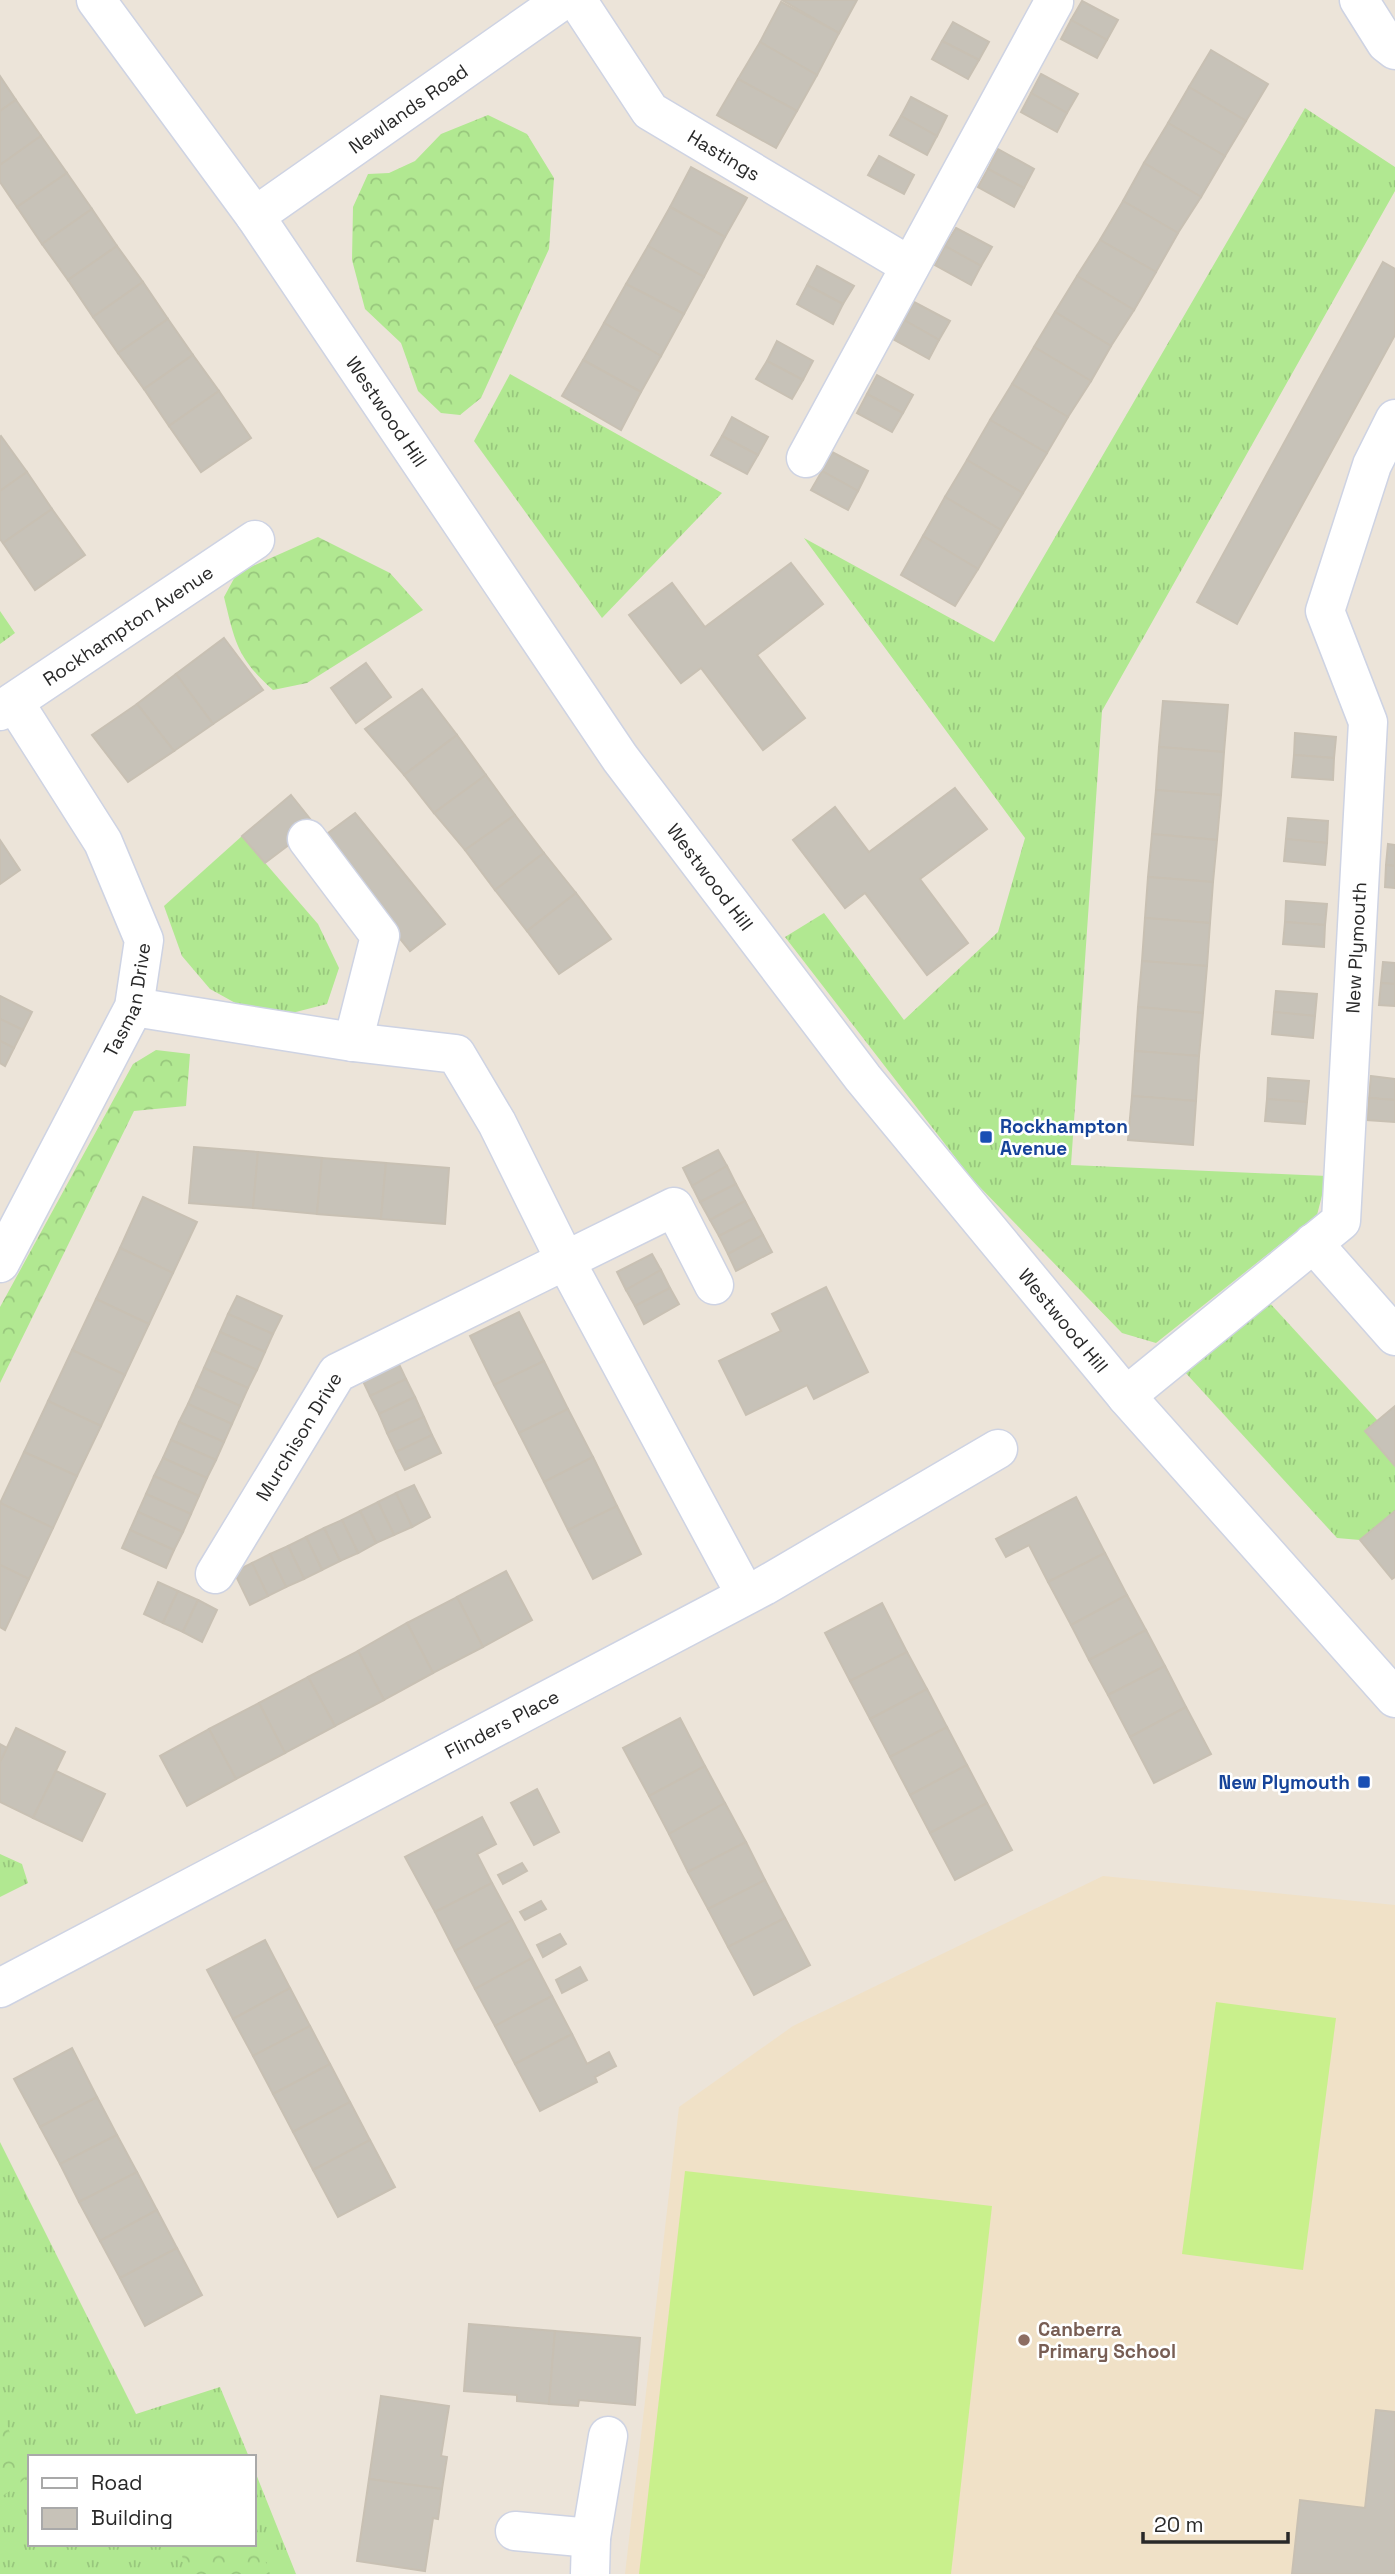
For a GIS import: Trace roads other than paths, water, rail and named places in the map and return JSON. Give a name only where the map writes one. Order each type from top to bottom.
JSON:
[{"type":"street","name":"Westwood Hill","points":[[96,0],[254,216],[620,758],[863,1078],[1126,1396],[1395,1698]]},
{"type":"street","name":"Newlands Road","points":[[254,216],[563,0]]},
{"type":"street","name":"Hastings","points":[[577,0],[650,111],[910,266]]},
{"type":"street","points":[[1359,0],[1386,43],[1395,50]]},
{"type":"street","points":[[806,458],[1054,2]]},
{"type":"street","name":"New Plymouth","points":[[1126,1396],[1341,1220],[1368,722],[1325,611],[1372,465],[1395,419]]},
{"type":"street","name":"Rockhampton Avenue","points":[[7,707],[255,540]]},
{"type":"street","name":"Tasman Drive","points":[[0,1263],[134,1007],[144,940],[103,842],[7,707]]},
{"type":"street","points":[[307,839],[380,936],[353,1042]]},
{"type":"street","points":[[134,1007],[353,1042],[456,1054],[497,1123],[565,1260],[745,1594]]},
{"type":"street","name":"Murchison Drive","points":[[215,1574],[337,1373],[674,1207],[714,1285]]},
{"type":"street","points":[[1313,1243],[1395,1336]]},
{"type":"street","name":"Flinders Place","points":[[0,1988],[764,1586],[998,1449]]},
{"type":"street","points":[[515,2531],[591,2556],[608,2437]]},
{"type":"place","name":"Rockhampton Avenue","points":[[986,1137]]},
{"type":"place","name":"New Plymouth","points":[[1364,1782]]},
{"type":"place","name":"Canberra Primary School","points":[[1024,2340]]}]
